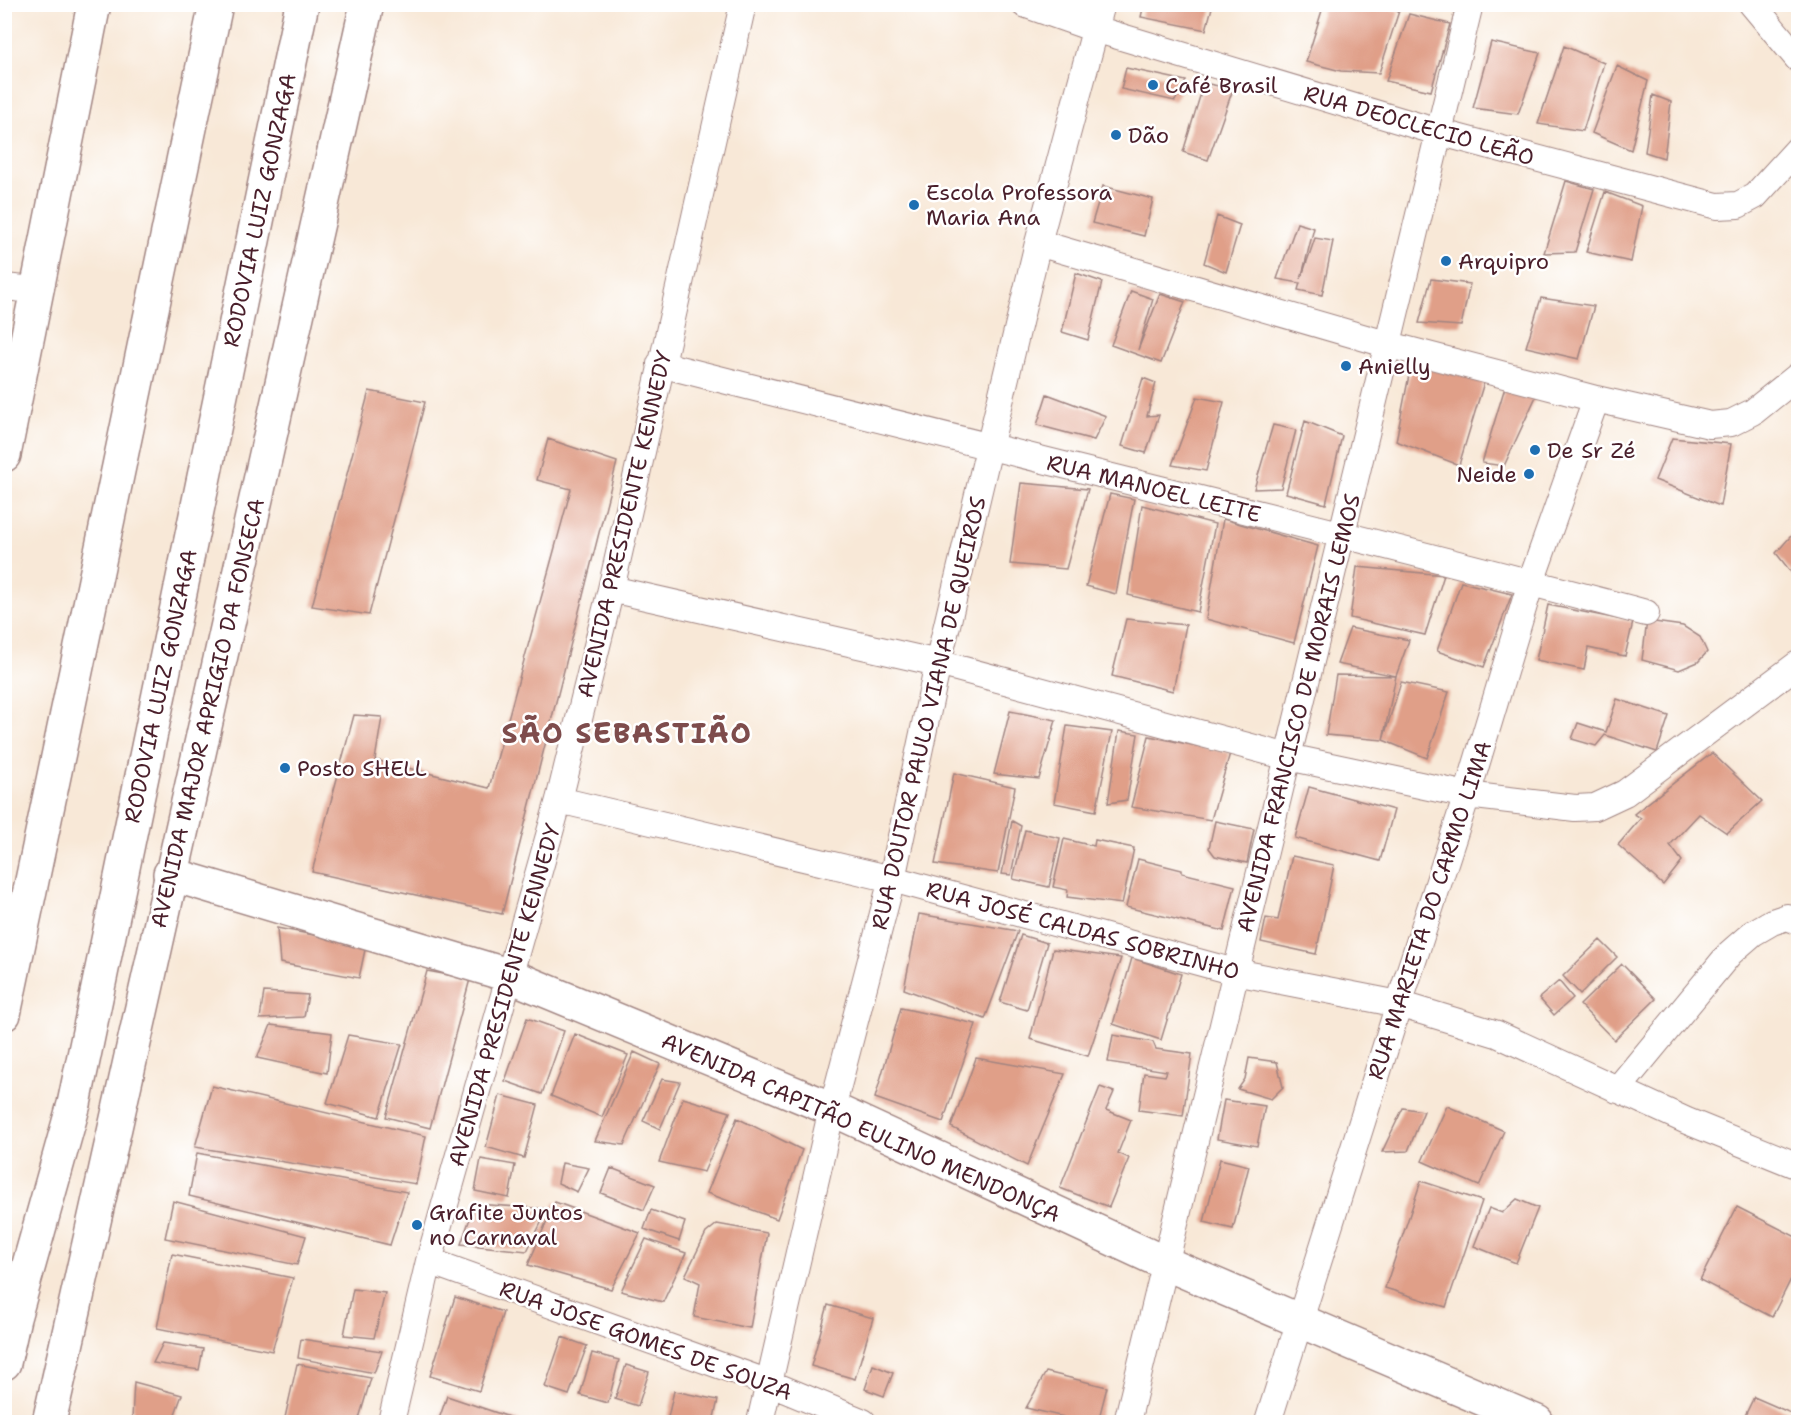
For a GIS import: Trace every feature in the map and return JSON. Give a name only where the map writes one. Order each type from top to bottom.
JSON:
[{"type":"main road","points":[[4,455],[20,289],[94,4]]},
{"type":"main road","points":[[4,1014],[216,4]]},
{"type":"main road","name":"RODOVIA LUIZ GONZAGA","points":[[4,1364],[14,1318],[74,1104],[302,4]]},
{"type":"main road","name":"AVENIDA MAJOR APRIGIO DA FONSECA","points":[[49,1422],[170,874],[367,4]]},
{"type":"main road","name":"AVENIDA CAPITÃO EULINO MENDONÇA","points":[[170,874],[508,975],[832,1109],[1167,1264],[1537,1422]]},
{"type":"street","name":"AVENIDA PRESIDENTE KENNEDY","points":[[391,1422],[429,1261],[559,800],[611,589],[743,4]]},
{"type":"street","name":"RUA DEOCLECIO LEÃO","points":[[1024,4],[1095,29],[1438,132],[1717,206],[1738,206],[1755,196],[1798,149]]},
{"type":"street","name":"RUA DOUTOR PAULO VIANA DE QUEIROS","points":[[760,1422],[832,1109],[892,879],[938,663],[988,448],[1038,243],[1102,4]]},
{"type":"street","name":"AVENIDA FRANCISCO DE MORAIS LEMOS","points":[[1127,1422],[1470,4]]},
{"type":"street","points":[[1752,4],[1798,59]]},
{"type":"street","points":[[1038,243],[1386,344],[1596,399],[1710,425],[1731,423],[1753,412],[1798,376]]},
{"type":"street","name":"RUA MANOEL LEITE","points":[[660,364],[988,448],[1342,534],[1646,613]]},
{"type":"street","name":"RUA MARIETA DO CARMO LIMA","points":[[1268,1422],[1467,795],[1530,582],[1596,399]]},
{"type":"street","points":[[611,589],[938,663],[1288,757],[1467,795],[1575,808],[1595,807],[1625,793],[1798,664]]},
{"type":"street","name":"RUA JOSÉ CALDAS SOBRINHO","points":[[559,800],[892,879],[1235,972],[1399,1004],[1497,1034],[1617,1090],[1798,1166]]},
{"type":"street","points":[[1617,1090],[1730,953],[1753,933],[1772,922],[1787,917],[1798,921]]},
{"type":"street","name":"RUA JOSE GOMES DE SOUZA","points":[[429,1261],[769,1383],[863,1422]]},
{"type":"building","points":[[1144,4],[1213,4],[1206,30],[1141,17]]},
{"type":"building","points":[[1324,4],[1375,4],[1399,11],[1379,73],[1341,71],[1306,62]]},
{"type":"building","points":[[1409,14],[1450,24],[1431,91],[1386,81]]},
{"type":"building","points":[[1491,42],[1540,53],[1518,114],[1473,108]]},
{"type":"building","points":[[1564,46],[1604,63],[1583,131],[1538,124]]},
{"type":"building","points":[[1617,66],[1648,81],[1631,150],[1592,133]]},
{"type":"building","name":"Café Brasil","points":[[1126,68],[1186,81],[1175,101],[1121,89]]},
{"type":"building","points":[[1204,83],[1233,89],[1208,160],[1183,152]]},
{"type":"building","points":[[1653,95],[1671,102],[1664,158],[1645,152]]},
{"type":"building","points":[[4,136],[11,138],[6,167],[4,167]]},
{"type":"building","points":[[1566,181],[1594,189],[1575,252],[1544,253]]},
{"type":"building","points":[[1103,186],[1153,199],[1144,236],[1092,223]]},
{"type":"building","points":[[1605,192],[1642,206],[1631,262],[1586,252]]},
{"type":"building","points":[[1217,216],[1240,225],[1226,272],[1204,263]]},
{"type":"building","points":[[1297,223],[1314,228],[1301,279],[1315,238],[1333,241],[1322,295],[1298,290],[1300,283],[1277,279]]},
{"type":"building","points":[[1076,273],[1102,282],[1088,340],[1062,332]]},
{"type":"building","points":[[1431,279],[1470,284],[1461,326],[1419,323]]},
{"type":"building","points":[[1131,291],[1153,299],[1138,350],[1160,294],[1185,302],[1161,363],[1111,345]]},
{"type":"building","points":[[1541,298],[1594,306],[1579,359],[1526,347]]},
{"type":"building","points":[[1411,365],[1485,379],[1459,465],[1396,441]]},
{"type":"building","points":[[1143,378],[1156,383],[1147,416],[1159,415],[1146,453],[1122,446]]},
{"type":"building","points":[[1505,387],[1538,392],[1504,466],[1482,463]]},
{"type":"building","points":[[369,391],[425,402],[369,615],[312,606]]},
{"type":"building","points":[[1047,394],[1106,416],[1094,440],[1037,425]]},
{"type":"building","points":[[1197,397],[1224,402],[1206,471],[1172,465]]},
{"type":"building","points":[[1305,421],[1342,436],[1326,504],[1286,493]]},
{"type":"building","points":[[1273,425],[1296,430],[1281,488],[1254,489]]},
{"type":"building","points":[[1672,438],[1731,444],[1720,506],[1655,480]]},
{"type":"building","points":[[548,439],[617,462],[502,914],[312,872],[354,715],[382,717],[375,760],[489,788],[571,489],[537,480]]},
{"type":"building","points":[[1021,483],[1088,489],[1066,569],[1010,564]]},
{"type":"building","points":[[1110,494],[1134,499],[1116,594],[1086,586]]},
{"type":"building","points":[[1142,505],[1215,524],[1198,612],[1128,595]]},
{"type":"building","points":[[1223,519],[1318,546],[1294,643],[1206,619]]},
{"type":"building","points":[[1798,528],[1798,581],[1776,553]]},
{"type":"building","points":[[1357,567],[1444,575],[1425,635],[1350,618]]},
{"type":"building","points":[[1461,582],[1512,594],[1484,667],[1437,651]]},
{"type":"building","points":[[1548,605],[1633,622],[1625,656],[1588,648],[1584,670],[1536,660]]},
{"type":"building","points":[[1126,619],[1186,625],[1173,691],[1112,676]]},
{"type":"building","points":[[1647,621],[1683,626],[1700,637],[1707,652],[1698,662],[1679,670],[1642,660]]},
{"type":"building","points":[[1350,628],[1409,640],[1396,676],[1337,664]]},
{"type":"building","points":[[1336,675],[1396,676],[1383,740],[1326,735]]},
{"type":"building","points":[[1401,682],[1449,692],[1427,758],[1383,740]]},
{"type":"building","points":[[1617,699],[1669,716],[1657,752],[1605,735],[1596,746],[1572,739],[1578,723],[1606,732]]},
{"type":"building","points":[[1010,711],[1056,720],[1039,779],[994,774]]},
{"type":"building","points":[[1067,726],[1112,732],[1096,811],[1054,803]]},
{"type":"building","points":[[1119,731],[1138,734],[1127,800],[1108,803]]},
{"type":"building","points":[[1149,736],[1230,753],[1211,820],[1131,807]]},
{"type":"building","points":[[1712,753],[1762,801],[1727,833],[1699,814],[1670,845],[1682,861],[1663,885],[1618,845],[1641,818],[1634,814]]},
{"type":"building","points":[[954,773],[1015,787],[998,873],[935,864]]},
{"type":"building","points":[[1309,787],[1394,810],[1380,861],[1295,838]]},
{"type":"building","points":[[1012,821],[1021,826],[1011,875],[1002,874]]},
{"type":"building","points":[[1215,821],[1254,829],[1247,863],[1215,856],[1209,848]]},
{"type":"building","points":[[1025,830],[1060,838],[1049,887],[1013,879]]},
{"type":"building","points":[[1064,839],[1094,846],[1095,840],[1134,848],[1122,904],[1067,897],[1068,890],[1053,887]]},
{"type":"building","points":[[1292,856],[1334,865],[1316,954],[1261,942],[1266,918],[1278,920]]},
{"type":"building","points":[[1138,859],[1235,886],[1224,931],[1126,907]]},
{"type":"building","points":[[919,914],[1018,931],[985,1019],[904,989]]},
{"type":"building","points":[[277,928],[366,945],[359,978],[280,963]]},
{"type":"building","points":[[1021,935],[1047,943],[1027,1010],[1000,1002]]},
{"type":"building","points":[[1600,940],[1617,957],[1580,994],[1563,976]]},
{"type":"building","points":[[1053,949],[1121,958],[1088,1056],[1030,1039]]},
{"type":"building","points":[[1132,958],[1181,974],[1161,1040],[1113,1024]]},
{"type":"building","points":[[1622,964],[1656,999],[1614,1040],[1580,1005]]},
{"type":"building","points":[[427,971],[470,979],[430,1128],[386,1117]]},
{"type":"building","points":[[1559,981],[1573,998],[1554,1015],[1539,998]]},
{"type":"building","points":[[264,992],[308,995],[304,1017],[260,1019]]},
{"type":"building","points":[[901,1008],[976,1024],[943,1122],[875,1098]]},
{"type":"building","points":[[527,1018],[564,1031],[542,1094],[505,1081]]},
{"type":"building","points":[[271,1025],[332,1033],[327,1073],[257,1058]]},
{"type":"building","points":[[575,1034],[628,1055],[602,1117],[551,1096]]},
{"type":"building","points":[[348,1035],[402,1044],[379,1117],[327,1103]]},
{"type":"building","points":[[1113,1035],[1153,1042],[1156,1049],[1192,1054],[1183,1116],[1139,1110],[1144,1073],[1165,1076],[1167,1071],[1108,1062]]},
{"type":"building","points":[[634,1052],[660,1064],[624,1145],[595,1141]]},
{"type":"building","points":[[976,1058],[1065,1074],[1027,1166],[951,1127]]},
{"type":"building","points":[[1249,1058],[1277,1062],[1283,1087],[1271,1099],[1238,1089],[1245,1079]]},
{"type":"building","points":[[662,1079],[680,1082],[660,1129],[643,1121]]},
{"type":"building","points":[[212,1086],[426,1136],[416,1184],[195,1147]]},
{"type":"building","points":[[1100,1087],[1114,1092],[1106,1110],[1131,1120],[1118,1153],[1129,1158],[1109,1207],[1060,1188]]},
{"type":"building","points":[[500,1095],[538,1105],[524,1158],[486,1147]]},
{"type":"building","points":[[683,1098],[730,1112],[704,1172],[659,1162]]},
{"type":"building","points":[[1224,1100],[1265,1106],[1257,1146],[1217,1139]]},
{"type":"building","points":[[1447,1106],[1504,1131],[1479,1186],[1422,1161]]},
{"type":"building","points":[[1403,1108],[1424,1111],[1408,1151],[1382,1152]]},
{"type":"building","points":[[737,1118],[802,1150],[777,1219],[707,1193]]},
{"type":"building","points":[[197,1153],[407,1192],[390,1245],[189,1196]]},
{"type":"building","points":[[481,1159],[515,1165],[509,1198],[475,1191]]},
{"type":"building","points":[[1220,1159],[1249,1166],[1233,1229],[1204,1222]]},
{"type":"building","points":[[562,1163],[589,1168],[577,1192],[558,1183]]},
{"type":"building","points":[[611,1168],[655,1185],[644,1210],[601,1193]]},
{"type":"building","points":[[1421,1181],[1482,1201],[1446,1307],[1385,1288]]},
{"type":"building","points":[[1517,1199],[1538,1208],[1516,1263],[1474,1246],[1489,1208],[1502,1213]]},
{"type":"building","points":[[173,1201],[306,1236],[297,1265],[165,1238]]},
{"type":"building","points":[[555,1202],[640,1233],[611,1289],[528,1265]]},
{"type":"building","points":[[475,1204],[548,1209],[527,1251],[461,1244]]},
{"type":"building","points":[[1737,1207],[1798,1238],[1798,1265],[1772,1317],[1700,1280]]},
{"type":"building","points":[[651,1210],[685,1222],[679,1241],[644,1229]]},
{"type":"building","points":[[717,1224],[767,1233],[750,1328],[694,1317],[700,1283],[685,1276],[706,1233]]},
{"type":"building","points":[[646,1239],[686,1253],[663,1302],[621,1291]]},
{"type":"building","points":[[172,1254],[293,1278],[272,1351],[157,1328]]},
{"type":"building","points":[[353,1289],[385,1293],[374,1338],[344,1335]]},
{"type":"building","points":[[455,1297],[503,1312],[479,1391],[430,1376]]},
{"type":"building","points":[[828,1305],[873,1318],[855,1379],[811,1366]]},
{"type":"building","points":[[562,1337],[587,1346],[569,1395],[545,1387]]},
{"type":"building","points":[[301,1339],[382,1351],[374,1373],[298,1358]]},
{"type":"building","points":[[163,1343],[203,1349],[199,1370],[153,1363]]},
{"type":"building","points":[[592,1353],[619,1360],[608,1403],[580,1395]]},
{"type":"building","points":[[297,1364],[371,1378],[358,1422],[284,1422]]},
{"type":"building","points":[[626,1365],[649,1372],[638,1406],[615,1399]]},
{"type":"building","points":[[873,1365],[893,1373],[884,1396],[865,1389]]},
{"type":"building","points":[[1046,1372],[1107,1387],[1098,1422],[1062,1422],[1064,1417],[1026,1408]]},
{"type":"building","points":[[134,1382],[182,1395],[172,1422],[132,1419]]},
{"type":"building","points":[[674,1391],[718,1400],[713,1422],[667,1422]]},
{"type":"building","points":[[447,1396],[524,1422],[438,1422]]},
{"type":"building","points":[[1754,1397],[1793,1414],[1789,1422],[1742,1422]]},
{"type":"building","points":[[1019,1418],[1032,1422],[1018,1422]]},
{"type":"place","name":"Café Brasil","points":[[1153,85]]},
{"type":"place","name":"Dão","points":[[1116,135]]},
{"type":"place","name":"Escola Professora Maria Ana","points":[[914,205]]},
{"type":"place","name":"Arquipro","points":[[1446,261]]},
{"type":"place","name":"Anielly","points":[[1346,366]]},
{"type":"place","name":"De Sr Zé","points":[[1535,450]]},
{"type":"place","name":"Neide","points":[[1529,474]]},
{"type":"place","name":"Posto SHELL","points":[[285,768]]},
{"type":"place","name":"Grafite Juntos no Carnaval","points":[[417,1225]]},
{"type":"district","name":"SÃO SEBASTIÃO","points":[[627,733]]}]
